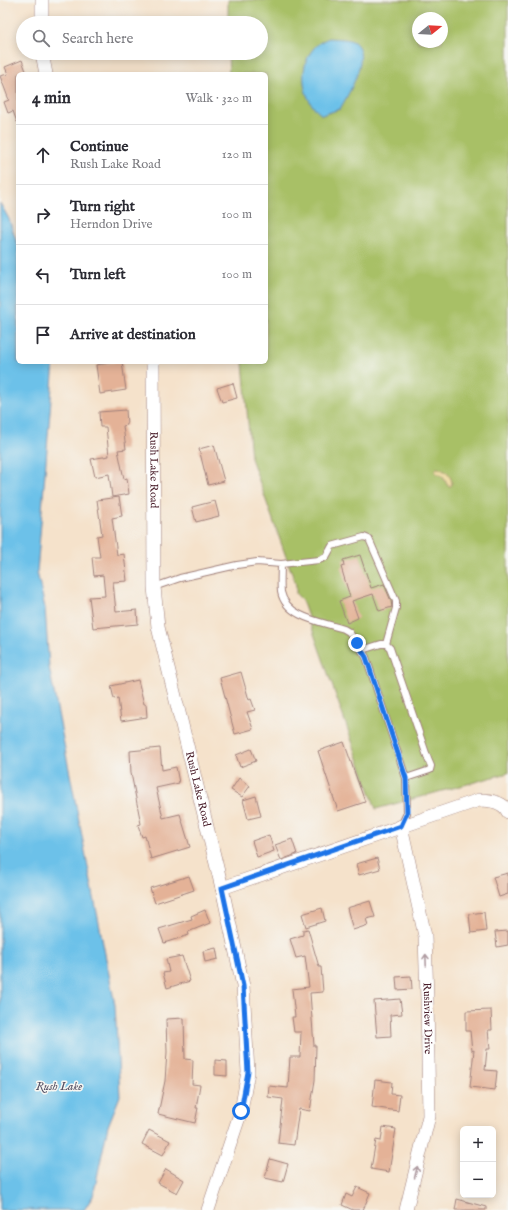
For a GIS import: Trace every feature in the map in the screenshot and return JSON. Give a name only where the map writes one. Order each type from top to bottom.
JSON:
[{"type":"street","points":[[42,0],[42,16]]},
{"type":"street","points":[[43,60],[46,72]]},
{"type":"street","name":"Rush Lake Road","points":[[153,364],[154,587],[158,628],[222,888],[243,986],[248,1072],[241,1111],[208,1210]]},
{"type":"street","points":[[222,888],[479,800],[490,800],[500,804],[506,807],[508,812]]},
{"type":"street","name":"Rushview Drive","points":[[401,826],[426,936],[429,1116],[406,1210]]},
{"type":"lane","points":[[154,587],[180,578],[243,564],[257,562],[281,564],[319,560],[326,557],[332,546],[364,537],[369,538],[396,601],[396,608],[386,644]]},
{"type":"lane","points":[[281,564],[281,592],[289,607],[310,619],[344,628],[349,632],[366,657],[406,778],[407,813],[401,826]]},
{"type":"lane","points":[[362,650],[381,644],[386,644],[390,648],[431,766],[430,770],[406,778]]},
{"type":"green space","points":[[228,0],[508,0],[508,773],[376,809],[302,600],[296,594],[296,585],[251,458],[243,364],[268,364],[268,72],[229,72],[228,60],[268,60],[268,16],[228,16]]},
{"type":"sand","points":[[437,468],[443,470],[449,475],[452,483],[451,486],[448,486],[443,477],[435,472],[435,469]]},
{"type":"water","points":[[329,38],[346,39],[354,42],[359,48],[361,56],[357,75],[340,109],[322,115],[314,107],[308,97],[304,86],[304,74],[306,62],[311,52],[318,44]]},
{"type":"water","name":"Rush Lake","points":[[0,203],[9,219],[16,240],[16,364],[54,364],[37,572],[45,608],[49,667],[115,1005],[120,1096],[108,1126],[93,1196],[84,1210],[0,1210]]},
{"type":"building","points":[[22,60],[26,72],[16,72],[16,119],[13,111],[8,113],[4,102],[9,100],[0,76],[8,74],[5,67]]},
{"type":"building","points":[[122,364],[126,390],[100,394],[96,365]]},
{"type":"building","points":[[233,383],[237,398],[222,402],[217,388]]},
{"type":"building","points":[[126,410],[127,425],[123,426],[126,449],[118,450],[124,479],[127,478],[129,494],[112,497],[109,474],[95,477],[91,459],[109,456],[106,427],[100,427],[99,412]]},
{"type":"building","points":[[214,445],[224,481],[208,485],[199,449]]},
{"type":"building","points":[[119,497],[122,516],[112,518],[117,555],[124,554],[127,581],[113,582],[116,612],[137,610],[138,624],[93,628],[89,597],[105,596],[103,575],[94,576],[92,557],[100,557],[97,536],[102,535],[97,500]]},
{"type":"building","points":[[215,501],[219,516],[196,522],[192,507]]},
{"type":"building","points":[[360,555],[371,588],[384,584],[392,607],[379,611],[373,594],[352,601],[358,618],[347,623],[339,601],[350,597],[341,567],[344,566],[343,560]]},
{"type":"building","points":[[241,672],[249,700],[251,699],[255,710],[247,712],[253,729],[235,734],[220,678]]},
{"type":"building","points":[[138,680],[144,704],[146,704],[147,717],[121,721],[118,698],[114,699],[111,686]]},
{"type":"building","points":[[344,742],[365,802],[338,811],[318,751]]},
{"type":"building","points":[[160,748],[162,770],[176,767],[179,783],[156,788],[163,818],[180,814],[190,847],[151,859],[145,836],[142,837],[138,825],[141,824],[131,773],[130,751]]},
{"type":"building","points":[[251,749],[256,761],[240,767],[236,755]]},
{"type":"building","points":[[239,778],[250,786],[242,797],[231,790]]},
{"type":"building","points":[[256,796],[261,816],[248,819],[243,800]]},
{"type":"building","points":[[269,835],[274,851],[257,857],[252,841]]},
{"type":"building","points":[[292,839],[297,854],[281,860],[275,845]]},
{"type":"building","points":[[377,858],[380,869],[359,875],[356,864]]},
{"type":"building","points":[[508,873],[508,894],[499,897],[493,877]]},
{"type":"building","points":[[189,876],[194,890],[155,903],[150,888]]},
{"type":"building","points":[[370,901],[375,917],[366,919],[368,925],[353,930],[347,908]]},
{"type":"building","points":[[322,908],[325,921],[306,927],[302,914]]},
{"type":"building","points":[[205,910],[210,923],[188,932],[189,935],[164,943],[159,929],[192,919],[191,916]]},
{"type":"building","points":[[484,912],[486,931],[471,933],[469,914]]},
{"type":"building","points":[[308,929],[319,967],[321,967],[323,992],[310,993],[314,1046],[316,1046],[315,1080],[310,1111],[299,1109],[294,1145],[278,1143],[283,1099],[268,1097],[269,1086],[288,1088],[290,1057],[300,1057],[301,1032],[294,1032],[292,1017],[295,1017],[292,989],[309,987],[305,956],[296,958],[290,939],[303,935],[303,930]]},
{"type":"building","points":[[508,931],[508,945],[497,947],[495,932]]},
{"type":"building","points":[[216,948],[218,959],[205,962],[203,951]]},
{"type":"building","points":[[182,956],[190,981],[167,988],[163,973],[169,972],[166,959]]},
{"type":"building","points":[[411,976],[412,989],[397,990],[396,977]]},
{"type":"building","points":[[400,999],[402,1014],[390,1015],[391,1036],[377,1037],[374,1001]]},
{"type":"building","points":[[491,1010],[492,1030],[488,1030],[490,1049],[487,1049],[485,1070],[497,1071],[495,1090],[470,1087],[474,1050],[472,1051],[470,1031],[466,1031],[466,1011]]},
{"type":"building","points":[[184,1018],[185,1059],[193,1060],[192,1084],[200,1085],[195,1123],[158,1114],[165,1081],[167,1052],[166,1019]]},
{"type":"building","points":[[215,1060],[227,1061],[227,1076],[215,1075]]},
{"type":"building","points":[[375,1080],[392,1082],[391,1094],[400,1095],[398,1111],[372,1107]]},
{"type":"building","points":[[383,1127],[396,1129],[389,1172],[371,1169],[376,1140],[381,1141]]},
{"type":"building","points":[[149,1130],[170,1141],[163,1155],[142,1144]]},
{"type":"building","points":[[270,1159],[288,1164],[283,1182],[265,1178]]},
{"type":"building","points":[[166,1169],[184,1180],[177,1193],[158,1183]]},
{"type":"building","points":[[357,1187],[370,1193],[363,1210],[353,1210],[342,1205],[346,1194],[352,1197]]},
{"type":"building","points":[[457,1199],[486,1207],[486,1210],[455,1210]]},
{"type":"route","points":[[241,1111],[248,1072],[243,986],[222,888],[401,826],[407,813],[406,778],[383,704],[366,657],[357,643]]}]
